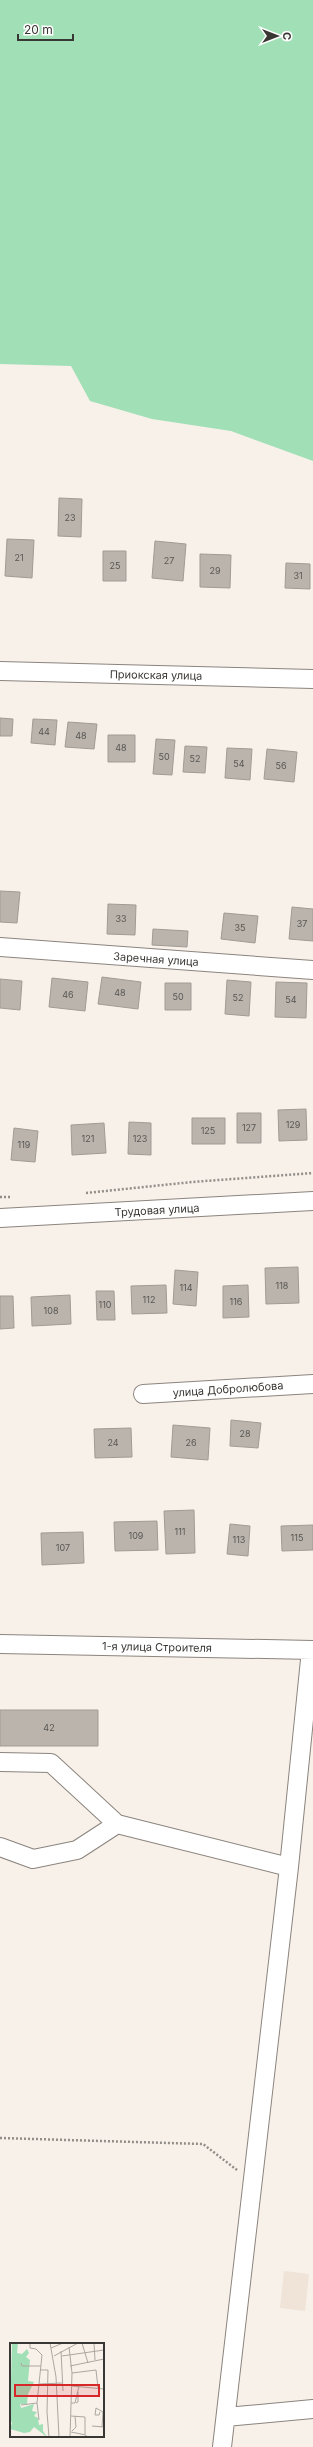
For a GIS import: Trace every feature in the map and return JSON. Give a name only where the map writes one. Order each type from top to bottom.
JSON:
[{"type":"street","name":"Приокская улица","points":[[0,671],[313,679]]},
{"type":"street","name":"Заречная улица","points":[[0,947],[313,970]]},
{"type":"street","name":"Трудовая улица","points":[[0,1218],[313,1201]]},
{"type":"street","name":"улица Добролюбова","points":[[143,1394],[313,1384]]},
{"type":"street","name":"1-я улица Строителя","points":[[0,1644],[312,1650]]},
{"type":"street","points":[[222,2447],[289,1866],[312,1650]]},
{"type":"street","points":[[0,1762],[51,1763],[117,1824],[289,1866]]},
{"type":"street","points":[[0,1848],[33,1859],[77,1850],[117,1824]]},
{"type":"street","points":[[226,2417],[313,2409]]},
{"type":"path","points":[[82,1194],[192,1182],[313,1173]]},
{"type":"path","points":[[0,1198],[14,1197]]},
{"type":"path","points":[[0,2138],[203,2144],[253,2183]]},
{"type":"shaded area","points":[[284,2271],[309,2274],[305,2311],[280,2308]]},
{"type":"green space","points":[[0,0],[313,0],[313,461],[231,431],[152,419],[90,401],[71,366],[0,364]]},
{"type":"building","points":[[59,498],[82,499],[81,537],[58,536]]},
{"type":"building","points":[[7,539],[34,540],[32,578],[5,576]]},
{"type":"building","points":[[155,541],[186,544],[183,581],[152,578]]},
{"type":"building","points":[[103,551],[126,551],[126,581],[103,581]]},
{"type":"building","points":[[200,554],[231,555],[230,588],[200,587]]},
{"type":"building","points":[[286,563],[310,564],[310,589],[285,588]]},
{"type":"building","points":[[0,718],[13,719],[12,736],[0,736]]},
{"type":"building","points":[[33,719],[57,720],[55,745],[31,743]]},
{"type":"building","points":[[68,722],[97,724],[94,749],[65,747]]},
{"type":"building","points":[[108,735],[135,735],[135,762],[108,762]]},
{"type":"building","points":[[156,739],[175,740],[172,775],[153,774]]},
{"type":"building","points":[[185,746],[207,747],[205,773],[183,772]]},
{"type":"building","points":[[227,748],[252,749],[250,780],[225,778]]},
{"type":"building","points":[[267,749],[297,752],[294,782],[264,779]]},
{"type":"building","points":[[0,891],[20,892],[17,923],[0,922]]},
{"type":"building","points":[[108,904],[136,905],[135,935],[107,934]]},
{"type":"building","points":[[292,907],[313,909],[313,941],[289,939]]},
{"type":"building","points":[[224,913],[258,916],[255,943],[221,939]]},
{"type":"building","points":[[153,929],[188,931],[187,947],[152,945]]},
{"type":"building","points":[[102,977],[141,982],[138,1009],[98,1004]]},
{"type":"building","points":[[52,978],[88,982],[85,1011],[49,1007]]},
{"type":"building","points":[[0,979],[22,981],[20,1010],[0,1008]]},
{"type":"building","points":[[227,980],[251,982],[249,1016],[225,1014]]},
{"type":"building","points":[[276,982],[307,983],[306,1018],[275,1017]]},
{"type":"building","points":[[165,983],[191,983],[191,1010],[165,1010]]},
{"type":"building","points":[[306,1109],[307,1140],[279,1141],[278,1110]]},
{"type":"building","points":[[237,1113],[261,1113],[261,1143],[237,1143]]},
{"type":"building","points":[[192,1118],[225,1118],[225,1144],[192,1144]]},
{"type":"building","points":[[129,1122],[151,1123],[151,1155],[128,1154]]},
{"type":"building","points":[[104,1123],[106,1153],[72,1155],[71,1125]]},
{"type":"building","points":[[14,1128],[38,1131],[35,1162],[11,1160]]},
{"type":"building","points":[[298,1267],[299,1303],[266,1304],[265,1268]]},
{"type":"building","points":[[175,1270],[198,1272],[196,1306],[173,1304]]},
{"type":"building","points":[[166,1285],[167,1313],[132,1314],[131,1286]]},
{"type":"building","points":[[248,1285],[249,1317],[223,1318],[223,1286]]},
{"type":"building","points":[[96,1291],[114,1291],[115,1320],[97,1320]]},
{"type":"building","points":[[70,1295],[71,1324],[32,1326],[31,1297]]},
{"type":"building","points":[[0,1296],[13,1296],[14,1328],[0,1329]]},
{"type":"building","points":[[231,1420],[261,1423],[258,1448],[230,1446]]},
{"type":"building","points":[[173,1425],[210,1428],[208,1460],[171,1457]]},
{"type":"building","points":[[131,1428],[132,1457],[95,1458],[94,1429]]},
{"type":"building","points":[[194,1510],[195,1553],[166,1554],[164,1511]]},
{"type":"building","points":[[157,1521],[158,1550],[115,1551],[114,1522]]},
{"type":"building","points":[[230,1524],[250,1526],[248,1556],[227,1554]]},
{"type":"building","points":[[313,1525],[313,1550],[282,1551],[281,1526]]},
{"type":"building","points":[[83,1532],[84,1563],[42,1565],[41,1533]]},
{"type":"building","points":[[0,1710],[98,1710],[98,1746],[0,1746]]}]
